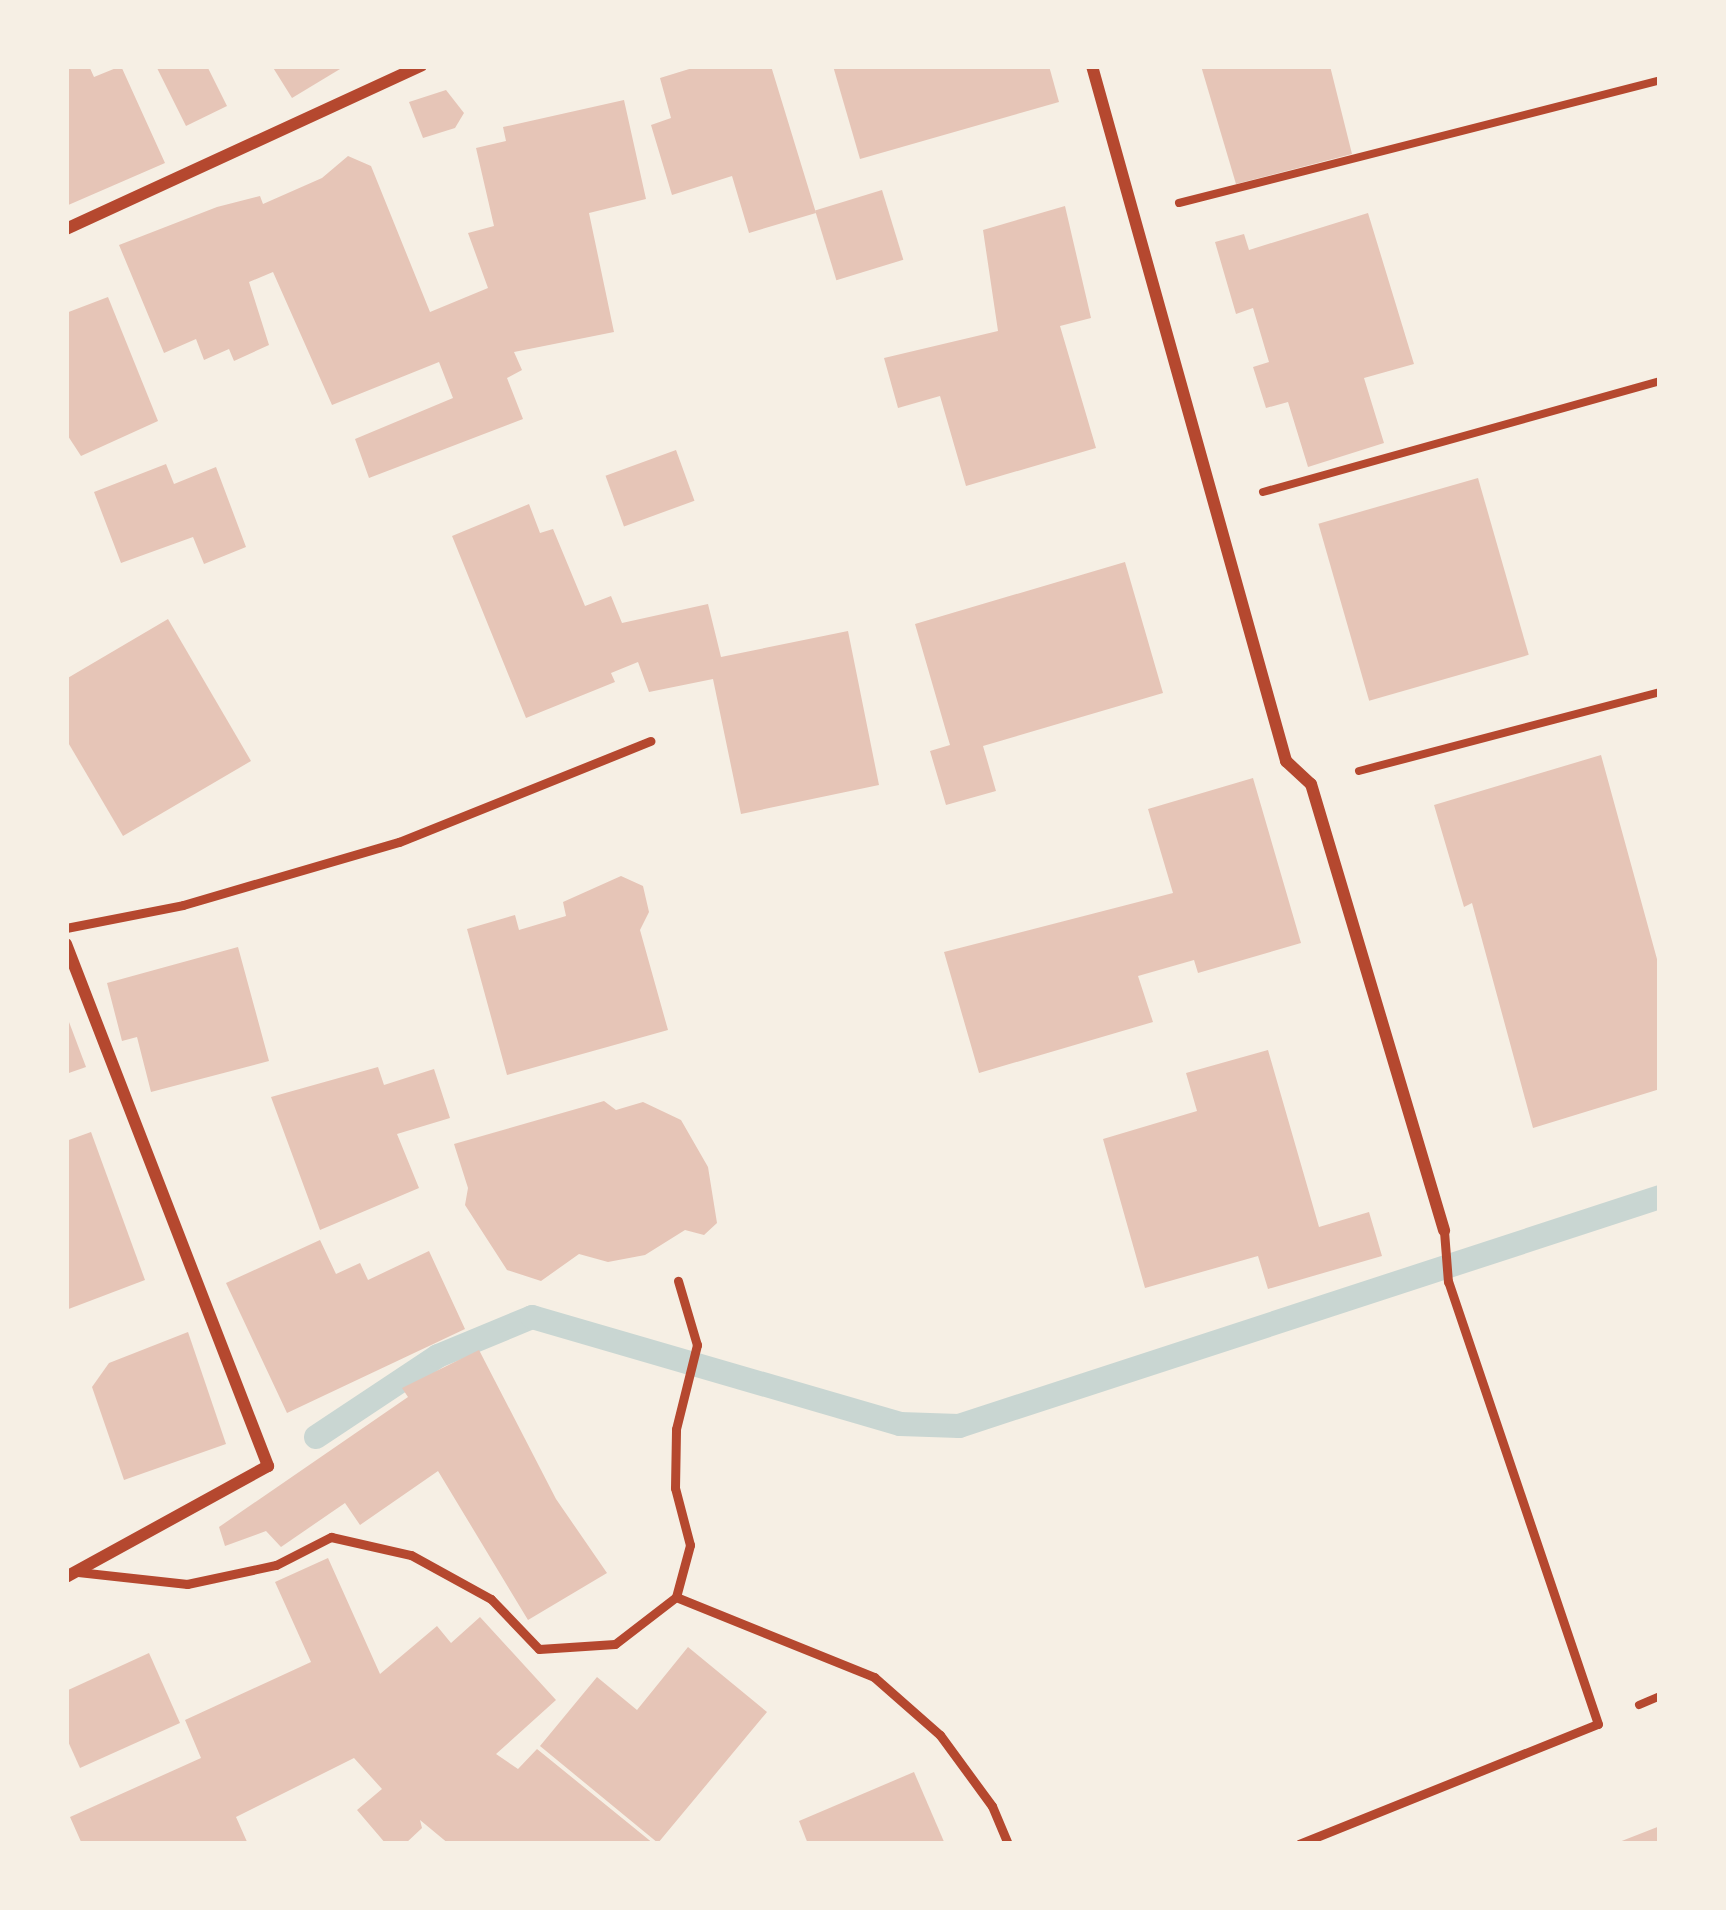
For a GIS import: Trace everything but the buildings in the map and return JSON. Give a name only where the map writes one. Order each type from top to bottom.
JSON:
[{"type":"street","points":[[66,229],[421,66]]},
{"type":"street","points":[[1092,66],[1286,761],[1311,784],[1444,1231]]},
{"type":"street","points":[[66,944],[268,1466],[72,1574]]},
{"type":"lane","points":[[66,928],[183,905],[399,842],[650,741]]},
{"type":"lane","points":[[1299,1844],[1598,1724],[1448,1282],[1444,1231]]},
{"type":"lane","points":[[72,1574],[187,1584],[276,1564],[331,1537],[411,1555],[491,1599],[538,1649],[615,1644],[676,1598],[690,1545],[676,1488],[684,1386],[698,1345],[678,1281]]},
{"type":"lane","points":[[676,1598],[874,1677],[940,1735],[992,1806],[1008,1844]]},
{"type":"path","points":[[1134,214],[1660,80]]},
{"type":"path","points":[[1214,506],[1660,381]]},
{"type":"path","points":[[1311,784],[1660,692]]},
{"type":"waterway","points":[[316,1437],[438,1356],[532,1317],[900,1424],[959,1426],[1660,1197]]}]
